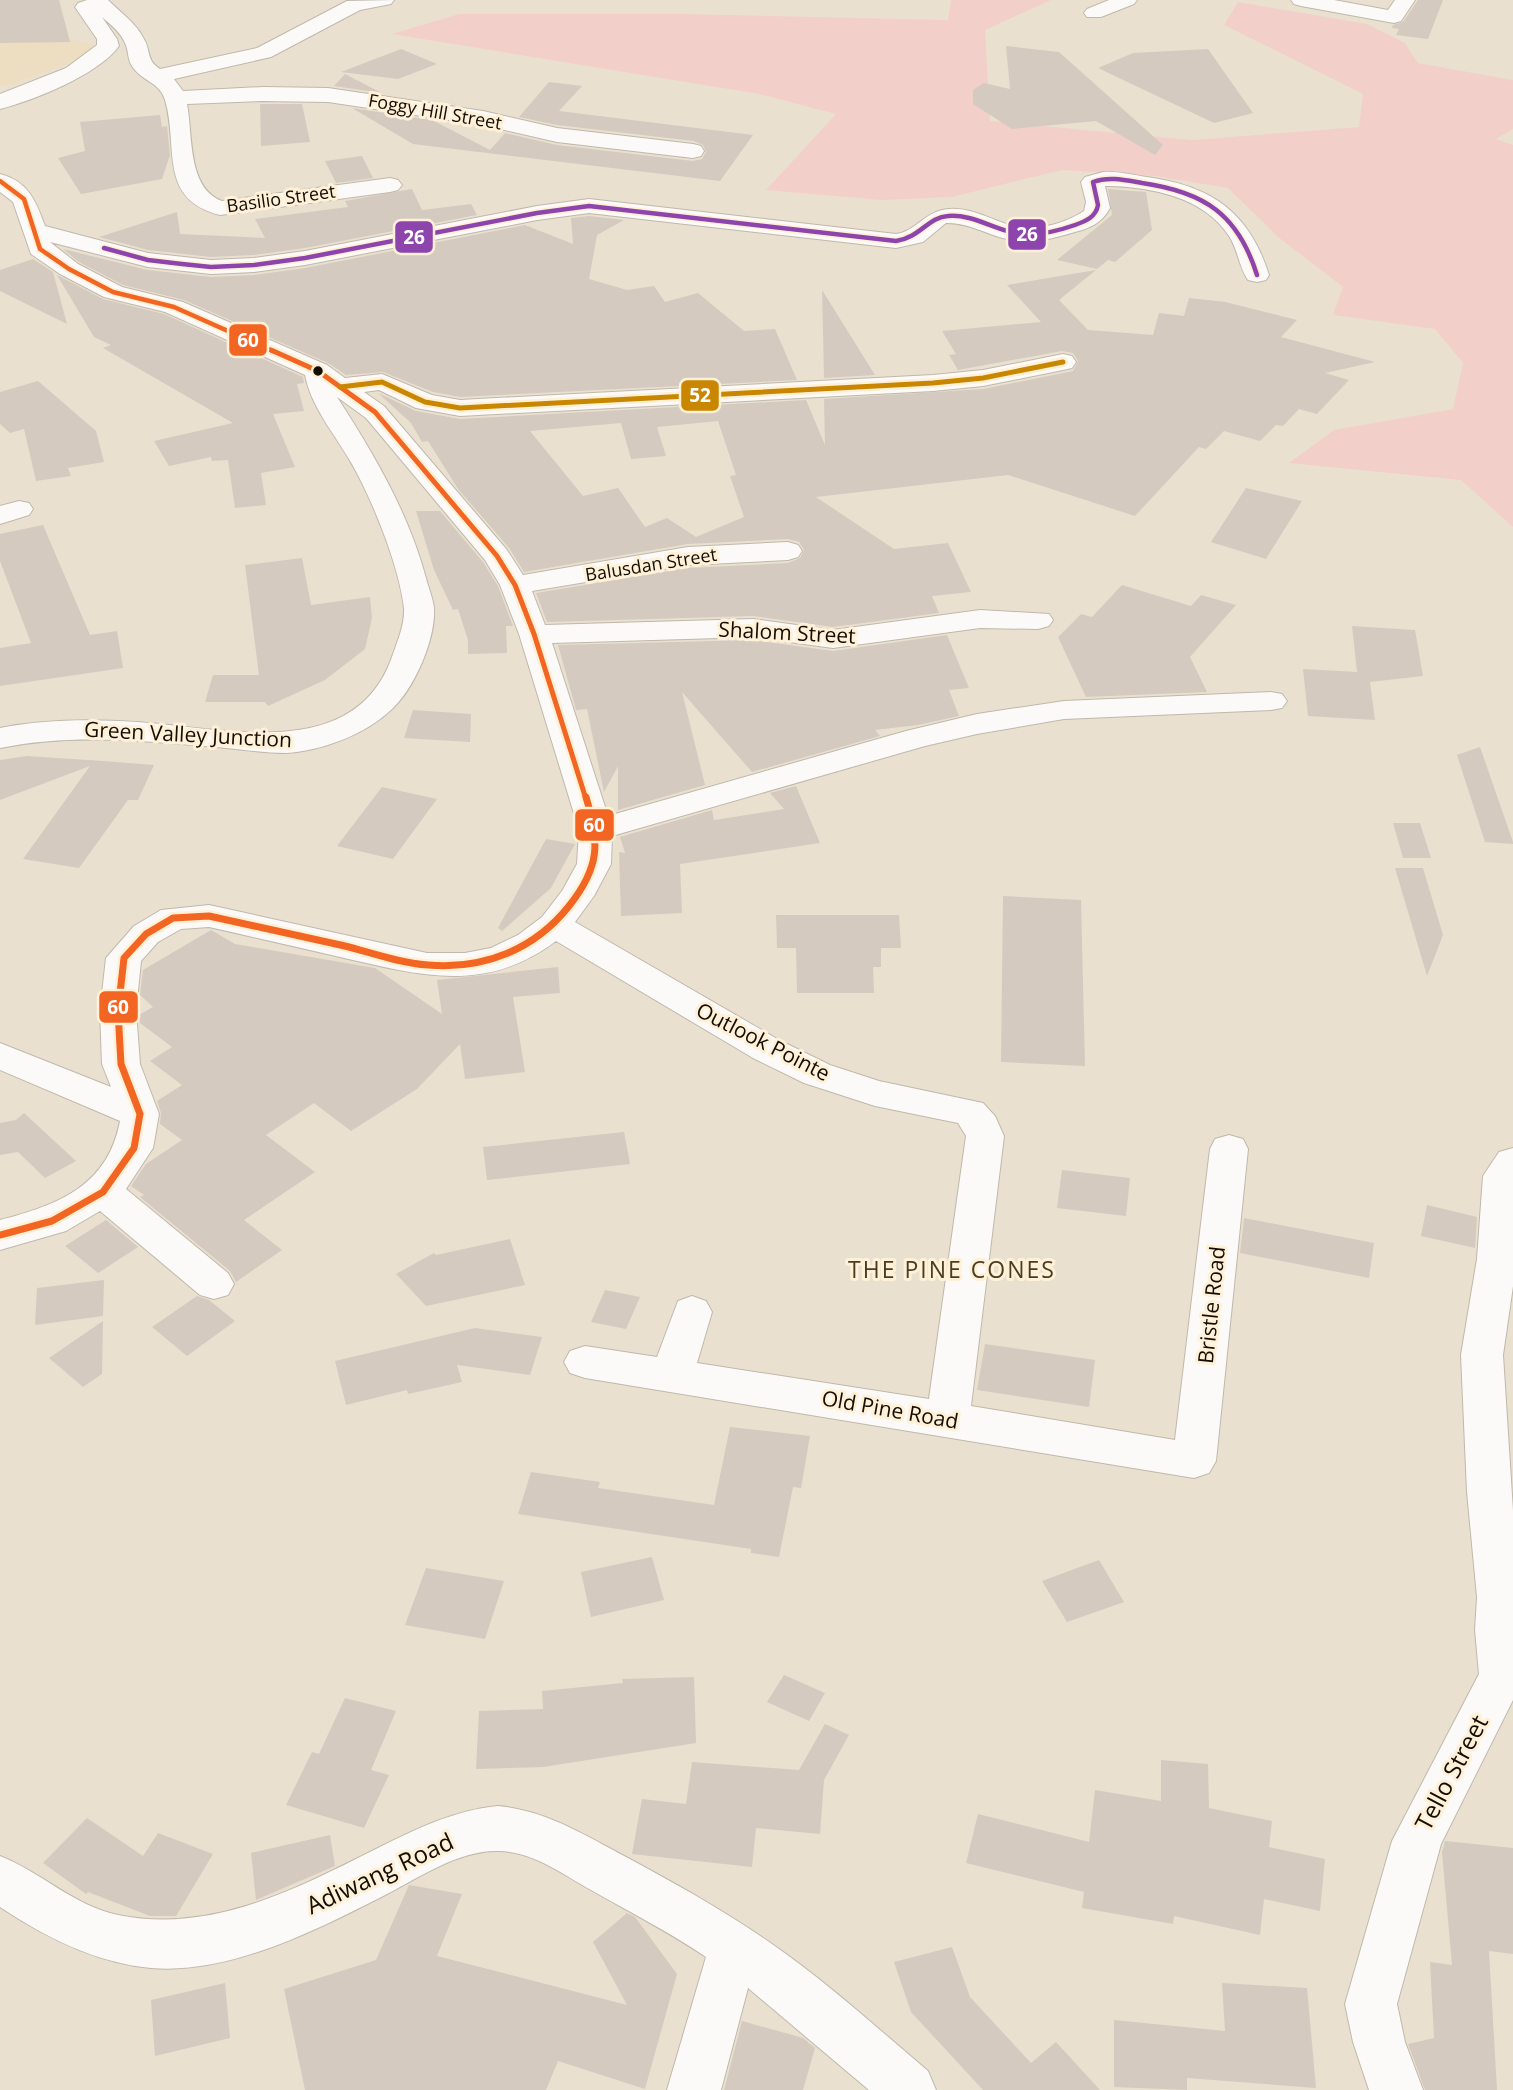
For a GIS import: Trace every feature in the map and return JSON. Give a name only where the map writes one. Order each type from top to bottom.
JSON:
[{"type":"street","points":[[0,102],[84,68],[103,54],[108,46],[107,39],[80,0]]},
{"type":"street","points":[[97,0],[134,38],[139,62],[168,84],[176,98]]},
{"type":"street","points":[[156,76],[264,53],[354,5],[384,0]]},
{"type":"street","points":[[1094,13],[1127,0]]},
{"type":"street","points":[[1301,0],[1394,17],[1405,0]]},
{"type":"street","name":"Foggy Hill Street","points":[[176,98],[263,94],[328,95],[470,115],[557,135],[693,151]]},
{"type":"street","name":"Basilio Street","points":[[176,98],[183,165],[194,189],[209,206],[220,208],[390,185]]},
{"type":"street","points":[[35,230],[148,260],[211,267],[254,265],[305,258],[537,213],[589,206],[896,241],[918,237],[935,219],[949,216],[978,221],[1012,233],[1032,235],[1054,232],[1095,215],[1099,206],[1093,182],[1116,179],[1167,186],[1215,208],[1243,235],[1251,250],[1257,275]]},
{"type":"street","points":[[0,181],[24,199],[40,249],[69,270],[113,292],[174,307],[329,379],[375,412],[497,556],[515,585],[534,634],[596,830],[594,864],[577,896],[554,925],[530,943],[500,957],[466,965],[427,965],[209,916],[173,918],[146,934],[124,958],[119,988],[121,1064],[140,1114],[134,1148],[103,1192],[52,1221],[0,1235]]},
{"type":"street","points":[[329,379],[382,382],[425,402],[444,407],[526,406],[933,383],[983,378],[1063,362]]},
{"type":"street","name":"Green Valley Junction","points":[[0,738],[30,732],[134,731],[287,743],[333,733],[368,715],[388,696],[401,677],[416,631],[419,609],[403,546],[365,462],[322,394],[329,379]]},
{"type":"street","name":"Balusdan Street","points":[[515,585],[688,556],[788,551]]},
{"type":"street","name":"Shalom Street","points":[[534,634],[753,628],[833,639],[980,619],[1038,620]]},
{"type":"street","points":[[596,830],[917,738],[977,724],[1075,709],[1271,701]]},
{"type":"street","name":"Outlook Pointe","points":[[554,925],[766,1049],[817,1074],[875,1093],[970,1112],[982,1125],[985,1136],[948,1419]]},
{"type":"street","points":[[0,1056],[140,1114]]},
{"type":"street","name":"Bristle Road","points":[[1194,1461],[1229,1149]]},
{"type":"street","name":"Tello Street","points":[[1396,2090],[1379,2042],[1371,2004],[1417,1841],[1502,1675],[1498,1630],[1500,1597],[1489,1492],[1482,1355],[1497,1259],[1502,1176],[1513,1162]]},
{"type":"street","points":[[103,1192],[214,1284]]},
{"type":"street","points":[[673,1374],[692,1312]]},
{"type":"street","name":"Old Pine Road","points":[[585,1362],[673,1374],[1194,1461]]},
{"type":"street","name":"Adiwang Road","points":[[0,1879],[83,1927],[118,1939],[153,1944],[202,1941],[271,1922],[314,1905],[414,1854],[451,1840],[480,1831],[510,1829],[540,1836],[660,1901],[734,1947],[841,2031],[909,2090]]},
{"type":"street","points":[[694,2090],[734,1947]]},
{"type":"shaded area","points":[[0,0],[16,27],[95,45],[77,60],[7,86],[0,84]]},
{"type":"shaded area","points":[[951,0],[1051,0],[985,30],[990,121],[1192,140],[1359,127],[1363,94],[1224,25],[1238,2],[1367,24],[1405,43],[1418,63],[1513,80],[1513,129],[1496,139],[1513,145],[1513,527],[1461,480],[1289,463],[1334,430],[1453,409],[1463,363],[1435,329],[1333,315],[1343,287],[1278,237],[1228,188],[1155,176],[1062,170],[952,197],[881,200],[766,190],[836,114],[759,94],[392,34],[459,14],[685,14],[948,20]]},
{"type":"building","points":[[0,0],[59,0],[70,42],[0,43]]},
{"type":"building","points":[[1418,0],[1443,0],[1428,39],[1396,35],[1399,29],[1392,28],[1393,25],[1403,22]]},
{"type":"building","points":[[1006,46],[1059,52],[1163,145],[1155,155],[1096,121],[1012,129],[973,104],[973,90],[984,83],[1010,89]]},
{"type":"building","points":[[401,49],[437,64],[398,79],[341,72]]},
{"type":"building","points":[[1208,49],[1253,113],[1214,123],[1098,68],[1133,53]]},
{"type":"building","points":[[345,74],[374,89],[382,93],[334,86]]},
{"type":"building","points":[[549,82],[582,86],[559,111],[753,135],[720,181],[413,144],[352,108],[432,120],[490,150],[505,133],[557,145],[693,161],[702,159],[706,152],[703,145],[694,141],[557,125],[519,117]]},
{"type":"building","points":[[260,104],[302,104],[310,142],[261,146]]},
{"type":"building","points":[[160,115],[162,127],[167,126],[170,155],[162,179],[81,194],[58,158],[85,151],[80,122]]},
{"type":"building","points":[[362,156],[373,178],[336,183],[325,161]]},
{"type":"building","points":[[412,189],[422,210],[471,204],[477,215],[305,248],[254,255],[211,257],[148,250],[99,237],[177,212],[180,234],[265,238],[255,219],[348,207],[345,201]]},
{"type":"building","points":[[1108,189],[1146,192],[1152,230],[1115,262],[1108,260],[1097,269],[1057,260],[1112,215]]},
{"type":"building","points":[[589,216],[624,220],[597,235],[589,279],[627,290],[654,286],[665,302],[698,293],[744,331],[775,329],[797,380],[460,397],[433,392],[383,372],[346,375],[328,363],[184,300],[123,285],[79,262],[63,249],[148,270],[211,277],[254,275],[305,268],[525,225],[573,244],[571,218]]},
{"type":"building","points":[[33,259],[53,272],[67,324],[0,291],[0,270]]},
{"type":"building","points":[[1096,270],[1059,300],[1088,330],[1153,335],[1159,313],[1184,316],[1189,298],[1225,302],[1297,320],[1281,337],[1375,362],[1325,373],[1349,380],[1317,414],[1299,409],[1283,426],[1276,425],[1260,441],[1224,431],[1206,449],[1199,447],[1135,516],[1008,475],[816,497],[894,549],[948,543],[971,592],[932,596],[939,613],[833,627],[753,616],[547,622],[536,593],[688,568],[788,563],[800,558],[804,550],[799,542],[788,539],[688,544],[524,572],[509,548],[458,489],[428,441],[422,442],[411,423],[378,393],[416,411],[460,419],[806,400],[825,445],[824,399],[983,389],[1073,371],[1078,361],[1073,353],[1062,351],[958,370],[949,355],[956,354],[942,331],[1041,322],[1007,285]],"holes":[[[718,421],[736,475],[730,476],[744,517],[696,537],[667,518],[645,527],[618,488],[583,496],[530,431],[621,423],[631,459],[666,456],[657,427]]]},
{"type":"building","points":[[57,275],[103,299],[164,314],[303,377],[304,383],[297,384],[304,411],[273,414],[295,467],[261,473],[266,505],[235,508],[228,460],[212,461],[211,457],[169,466],[154,441],[233,423],[103,348],[111,345],[94,337]]},
{"type":"building","points":[[822,290],[875,375],[824,378]]},
{"type":"building","points":[[38,381],[96,431],[104,462],[68,468],[71,476],[36,481],[24,429],[10,433],[0,424],[0,392]]},
{"type":"building","points":[[1246,488],[1302,501],[1266,559],[1211,542]]},
{"type":"building","points":[[416,511],[440,511],[483,562],[498,586],[513,626],[506,626],[507,653],[468,654],[468,640],[458,609],[453,610],[434,570]]},
{"type":"building","points":[[43,525],[90,635],[117,631],[123,668],[0,686],[0,648],[31,643],[0,561],[0,534]]},
{"type":"building","points":[[302,558],[311,605],[370,597],[372,618],[365,649],[325,680],[268,706],[265,702],[205,702],[213,675],[259,675],[245,565]]},
{"type":"building","points":[[1122,585],[1191,606],[1201,595],[1236,605],[1190,657],[1207,692],[1086,697],[1058,637],[1081,614],[1092,617]]},
{"type":"building","points":[[1352,626],[1415,630],[1423,676],[1370,682],[1375,720],[1308,716],[1303,669],[1357,672]]},
{"type":"building","points":[[947,635],[969,688],[949,690],[959,716],[918,725],[875,730],[880,736],[752,772],[682,692],[705,785],[618,810],[618,766],[604,792],[587,709],[576,710],[558,645],[753,640],[833,651]]},
{"type":"building","points":[[413,710],[471,714],[470,742],[404,738]]},
{"type":"building","points":[[1480,747],[1513,844],[1485,842],[1457,755]]},
{"type":"building","points":[[27,756],[154,765],[138,800],[128,800],[79,868],[23,859],[90,766],[0,800],[0,760]]},
{"type":"building","points":[[796,786],[820,843],[680,864],[682,913],[621,916],[619,852],[625,853],[620,837],[712,810],[714,820],[784,809],[770,793]]},
{"type":"building","points":[[382,787],[437,799],[393,859],[337,846]]},
{"type":"building","points":[[1393,823],[1420,823],[1431,858],[1403,858]]},
{"type":"building","points":[[546,839],[575,844],[551,888],[502,931],[498,928]]},
{"type":"building","points":[[1395,868],[1423,868],[1443,935],[1427,976]]},
{"type":"building","points":[[1003,896],[1081,900],[1085,1066],[1001,1062]]},
{"type":"building","points":[[776,915],[899,915],[901,948],[881,948],[881,967],[873,967],[874,993],[797,993],[796,948],[777,948]]},
{"type":"building","points":[[211,930],[235,944],[375,968],[442,1014],[437,980],[558,967],[560,993],[513,997],[525,1072],[465,1079],[460,1044],[417,1089],[351,1131],[314,1103],[266,1135],[315,1172],[244,1220],[282,1250],[236,1282],[230,1271],[140,1197],[144,1195],[131,1186],[146,1164],[182,1140],[160,1124],[161,1113],[157,1101],[182,1085],[150,1061],[172,1047],[140,1023],[139,1015],[153,1007],[140,995],[143,970]]},
{"type":"building","points":[[24,1113],[76,1161],[45,1178],[18,1152],[0,1155],[0,1123],[16,1120]]},
{"type":"building","points":[[624,1132],[630,1164],[487,1180],[483,1147]]},
{"type":"building","points":[[1062,1170],[1130,1178],[1126,1216],[1057,1208]]},
{"type":"building","points":[[1427,1205],[1477,1217],[1475,1248],[1421,1236]]},
{"type":"building","points":[[1244,1218],[1374,1243],[1369,1278],[1240,1253]]},
{"type":"building","points":[[106,1220],[138,1247],[98,1273],[65,1246]]},
{"type":"building","points":[[510,1239],[525,1285],[426,1306],[396,1274],[434,1253],[436,1255]]},
{"type":"building","points":[[104,1280],[103,1316],[35,1325],[37,1288]]},
{"type":"building","points":[[605,1290],[640,1297],[626,1329],[591,1322]]},
{"type":"building","points":[[197,1296],[209,1300],[235,1321],[187,1356],[152,1327]]},
{"type":"building","points":[[103,1321],[102,1374],[83,1387],[49,1358]]},
{"type":"building","points":[[475,1328],[542,1337],[530,1375],[457,1365],[462,1382],[408,1394],[407,1390],[346,1405],[335,1361]]},
{"type":"building","points":[[985,1344],[1095,1360],[1089,1407],[977,1390]]},
{"type":"building","points":[[730,1427],[810,1436],[801,1488],[793,1487],[779,1557],[751,1553],[751,1549],[518,1514],[531,1472],[600,1482],[598,1488],[714,1505]]},
{"type":"building","points":[[652,1557],[664,1600],[591,1617],[581,1572]]},
{"type":"building","points":[[1099,1560],[1124,1602],[1067,1622],[1042,1581]]},
{"type":"building","points":[[426,1568],[504,1581],[485,1639],[405,1625]]},
{"type":"building","points":[[784,1675],[825,1693],[809,1721],[767,1702]]},
{"type":"building","points":[[694,1677],[696,1743],[543,1767],[476,1769],[479,1711],[543,1709],[542,1691],[623,1683],[622,1679]]},
{"type":"building","points":[[345,1698],[396,1711],[371,1770],[389,1775],[364,1828],[286,1805],[312,1752],[319,1754]]},
{"type":"building","points":[[825,1724],[849,1735],[824,1780],[820,1834],[756,1828],[752,1867],[632,1854],[642,1799],[686,1804],[692,1762],[799,1770]]},
{"type":"building","points":[[1161,1760],[1208,1764],[1209,1808],[1272,1821],[1269,1847],[1325,1859],[1320,1911],[1264,1899],[1260,1935],[1174,1916],[1173,1924],[1082,1908],[1084,1892],[966,1863],[978,1814],[1089,1842],[1095,1790],[1161,1801]]},
{"type":"building","points":[[87,1818],[143,1856],[158,1833],[213,1854],[176,1916],[150,1916],[88,1892],[86,1894],[43,1863]]},
{"type":"building","points":[[330,1835],[335,1866],[256,1900],[251,1853]]},
{"type":"building","points":[[1445,1841],[1513,1848],[1513,1954],[1489,1951],[1497,2090],[1425,2090],[1408,2044],[1434,2038],[1430,1962],[1452,1965],[1442,1852]]},
{"type":"building","points":[[409,1885],[462,1894],[437,1956],[627,2005],[593,1942],[627,1913],[635,1917],[677,1974],[645,2089],[558,2061],[546,2090],[305,2090],[284,1989],[376,1960]]},
{"type":"building","points":[[952,1947],[970,1997],[1031,2063],[1056,2042],[1100,2090],[983,2090],[911,2012],[894,1962]]},
{"type":"building","points":[[225,1983],[230,2038],[155,2056],[151,2000]]},
{"type":"building","points":[[1222,1983],[1307,1988],[1316,2088],[1187,2078],[1187,2090],[1114,2087],[1114,2020],[1225,2031]]},
{"type":"building","points":[[742,2021],[803,2038],[815,2048],[803,2090],[724,2090]]},
{"type":"transit line","name":"26","points":[[104,248],[148,260],[182,264],[211,267],[254,265],[305,258],[537,213],[589,206],[896,241],[914,237],[933,220],[946,216],[970,219],[1018,234],[1035,234],[1077,224],[1093,216],[1098,205],[1093,182],[1109,179],[1179,190],[1214,207],[1240,235],[1250,253],[1257,275]]},
{"type":"transit line","name":"60","points":[[0,181],[24,199],[40,249],[69,269],[113,292],[174,307],[318,371],[375,412],[497,556],[515,585],[534,634],[596,830],[594,864],[577,896],[554,925],[530,943],[501,957],[465,965],[427,965],[209,916],[173,918],[146,934],[124,958],[118,1011],[121,1064],[140,1114],[134,1148],[103,1192],[52,1221],[0,1235]]},
{"type":"transit line","name":"52","points":[[340,387],[382,382],[425,402],[460,408],[933,383],[983,378],[1063,362]]},
{"type":"district","name":"THE PINE CONES","points":[[952,1270]]}]
